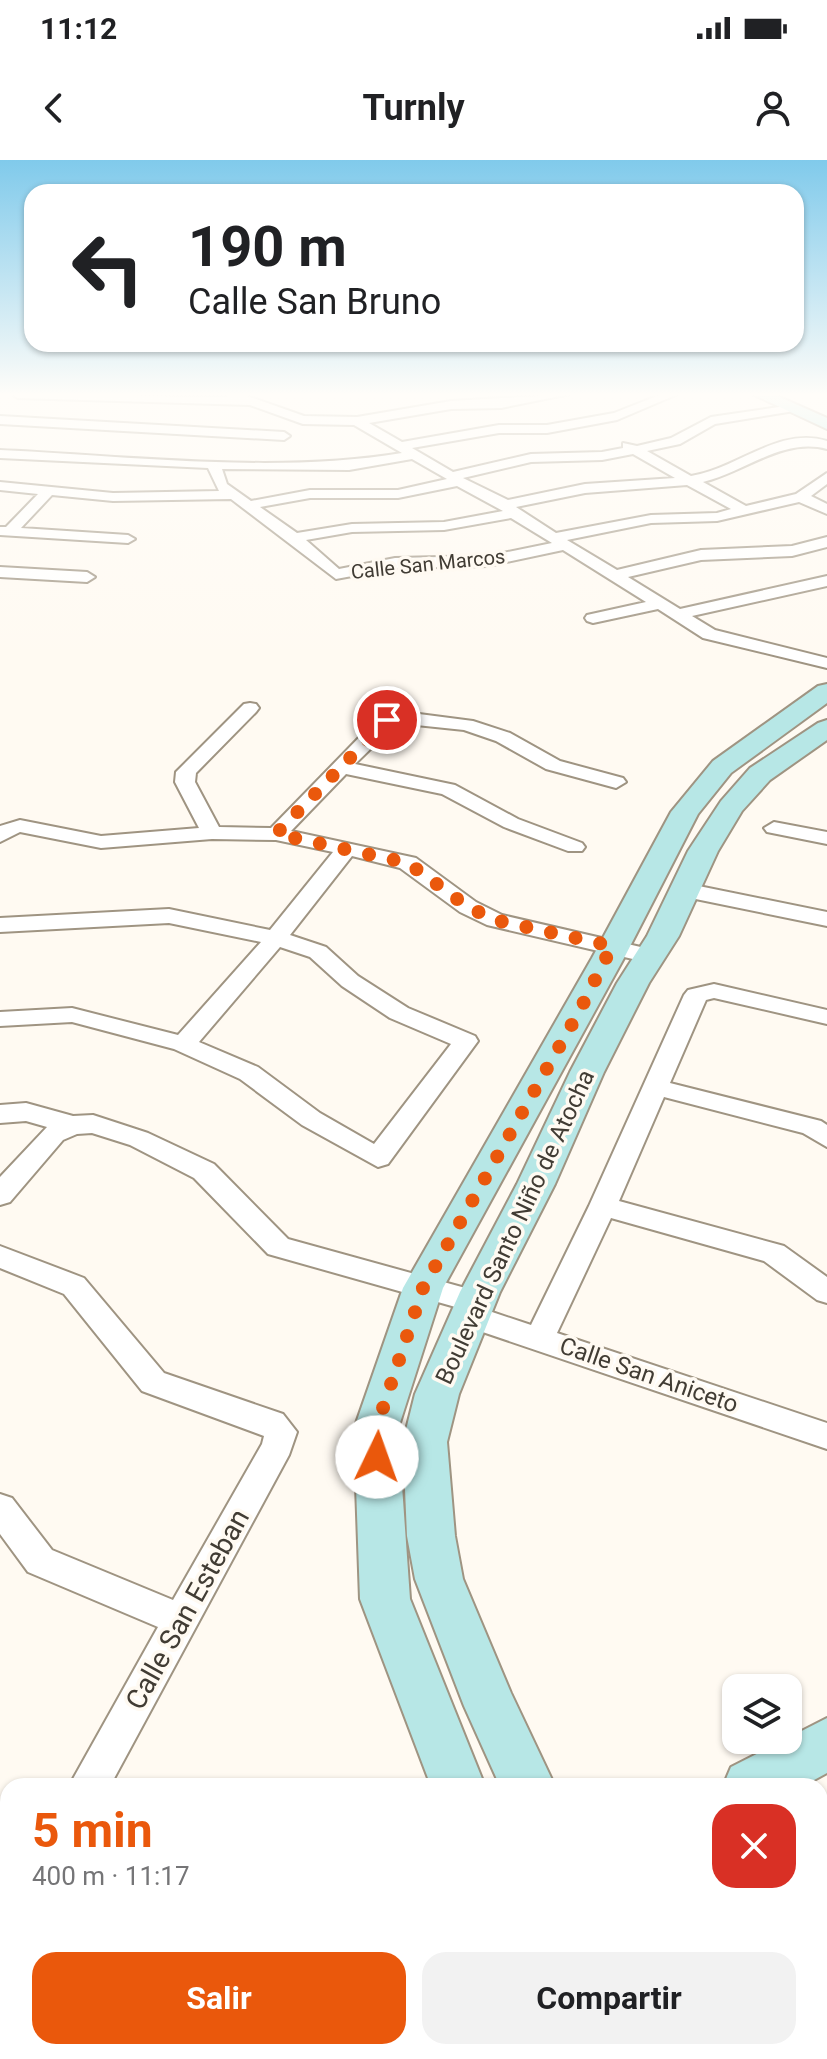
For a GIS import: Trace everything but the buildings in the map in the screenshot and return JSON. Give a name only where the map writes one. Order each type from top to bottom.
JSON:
[{"type":"street","points":[[3,531],[45,483]]},
{"type":"street","points":[[71,483],[113,497],[244,500],[310,494],[398,494],[442,483]]},
{"type":"street","points":[[220,483],[294,538],[352,528],[444,526],[588,488],[645,483]]},
{"type":"street","points":[[462,483],[709,634],[734,643],[827,663]]},
{"type":"street","points":[[690,483],[743,510]]},
{"type":"street","name":"Calle San Marcos","points":[[294,538],[336,574],[395,563],[488,561],[651,519],[717,517],[801,497],[820,483]]},
{"type":"street","points":[[801,497],[827,510]]},
{"type":"street","points":[[3,531],[128,539]]},
{"type":"street","points":[[612,576],[711,553],[792,551],[827,542]]},
{"type":"street","points":[[792,551],[827,572]]},
{"type":"street","points":[[0,572],[87,577]]},
{"type":"street","points":[[677,615],[827,581]]},
{"type":"street","points":[[593,618],[661,604]]},
{"type":"street","name":"Boulevard Santo Niño de Atocha","points":[[455,1778],[385,1599],[376,1429],[423,1288],[601,971],[685,812],[722,767],[827,691]]},
{"type":"street","points":[[212,833],[185,782],[186,772],[250,708]]},
{"type":"street","points":[[276,834],[387,720],[396,717],[466,725],[503,737],[553,765],[616,782]]},
{"type":"street","name":"Boulevard Santo Niño de Atocha","points":[[524,1778],[490,1706],[439,1579],[431,1536],[425,1442],[437,1394],[473,1309],[536,1184],[587,1072],[703,851],[731,807],[760,774],[827,728]]},
{"type":"street","points":[[341,767],[448,789],[511,823],[575,847]]},
{"type":"street","points":[[0,836],[20,826],[101,842],[212,833],[276,834],[408,863],[468,907],[495,920],[650,956]]},
{"type":"street","points":[[774,828],[827,838]]},
{"type":"street","points":[[183,1044],[276,938],[346,849]]},
{"type":"street","points":[[684,890],[827,919]]},
{"type":"street","points":[[0,925],[169,916],[276,938],[318,952],[350,981],[399,1013],[466,1041],[378,1158],[311,1119],[249,1073],[183,1044],[72,1015],[0,1019]]},
{"type":"street","points":[[540,1338],[603,1206],[696,995],[714,991],[827,1017]]},
{"type":"street","points":[[655,1087],[812,1127],[827,1138]]},
{"type":"street","name":"Calle San Aniceto","points":[[0,1114],[26,1112],[73,1125],[93,1124],[139,1139],[204,1171],[278,1247],[423,1288],[540,1338],[827,1436]]},
{"type":"street","points":[[0,1195],[54,1134],[73,1125]]},
{"type":"street","points":[[603,1206],[774,1253],[827,1292]]},
{"type":"street","name":"Calle San Esteban","points":[[0,1256],[74,1286],[153,1382],[272,1423],[281,1432],[278,1446],[93,1778]]},
{"type":"street","points":[[0,1508],[40,1561],[180,1620]]},
{"type":"street","points":[[765,1778],[827,1744]]},
{"type":"route","points":[[377,1457],[376,1429],[423,1288],[522,1115],[612,946],[495,920],[468,907],[408,863],[276,834],[387,720]]}]
